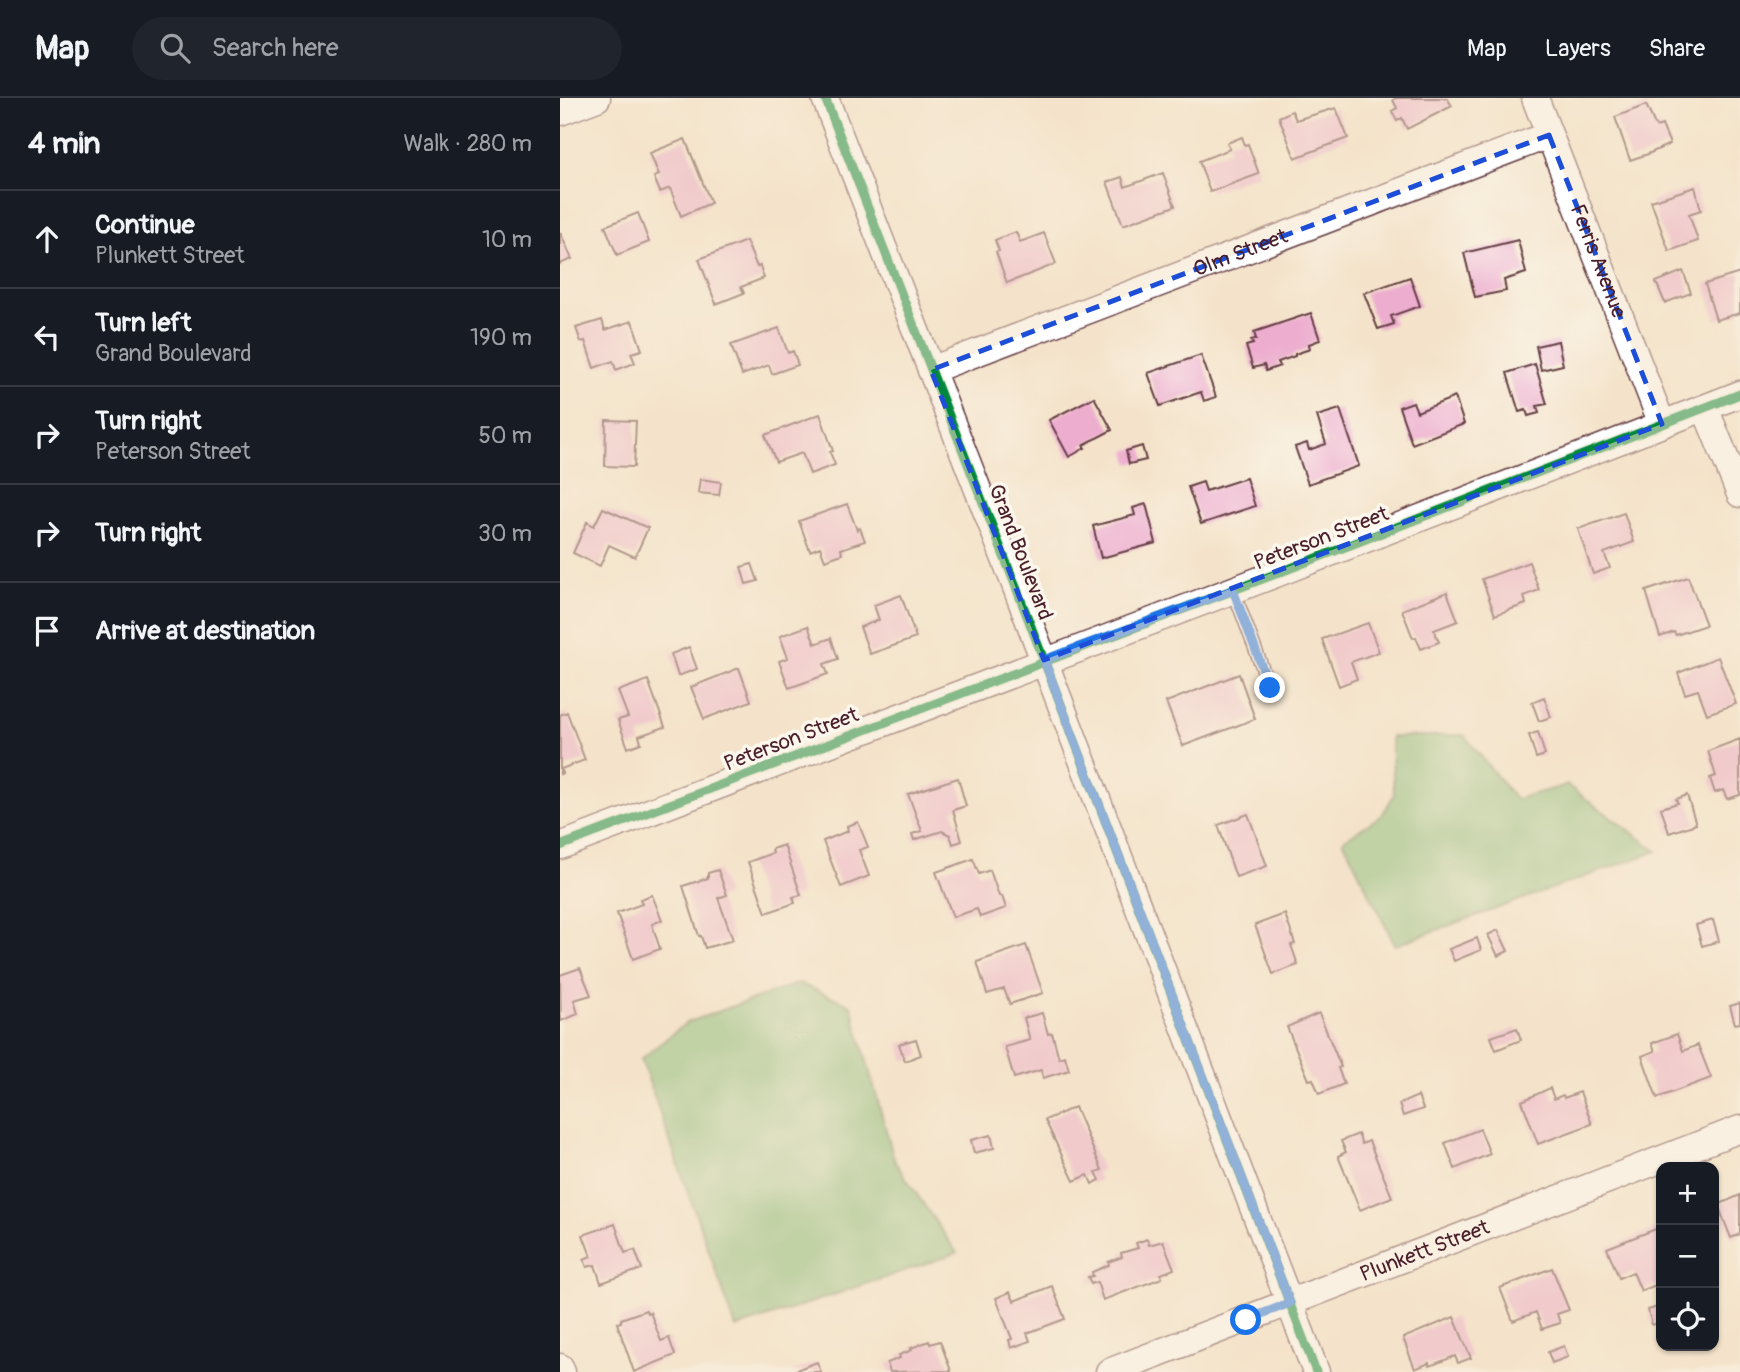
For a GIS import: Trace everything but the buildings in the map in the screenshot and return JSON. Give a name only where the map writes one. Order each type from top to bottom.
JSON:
[{"type":"street","points":[[560,112],[597,98]]},
{"type":"street","name":"Grand Boulevard","points":[[825,98],[1044,660],[1316,1372]]},
{"type":"street","name":"Ferris Avenue","points":[[1535,98],[1662,424]]},
{"type":"street","name":"Olm Street","points":[[931,370],[1549,135]]},
{"type":"street","name":"Peterson Street","points":[[560,846],[1740,394]]},
{"type":"street","points":[[1705,408],[1740,494]]},
{"type":"street","name":"Plunkett Street","points":[[1109,1372],[1740,1129]]},
{"type":"street","points":[[560,1367],[562,1372]]},
{"type":"lane","points":[[1233,590],[1270,688]]},
{"type":"highlighted area","points":[[1549,135],[1662,424],[1044,660],[931,370]]},
{"type":"green space","points":[[1464,735],[1515,799],[1567,785],[1657,851],[1395,945],[1343,840],[1382,815],[1394,795],[1391,737]]},
{"type":"green space","points":[[799,983],[851,1005],[895,1162],[957,1253],[736,1328],[641,1059],[686,1023]]},
{"type":"cycle path","points":[[825,98],[1014,582],[1316,1372]]},
{"type":"cycle path","points":[[560,846],[1740,394]]},
{"type":"route","points":[[1246,1320],[1290,1303],[1044,660],[1233,590],[1270,688]]}]
